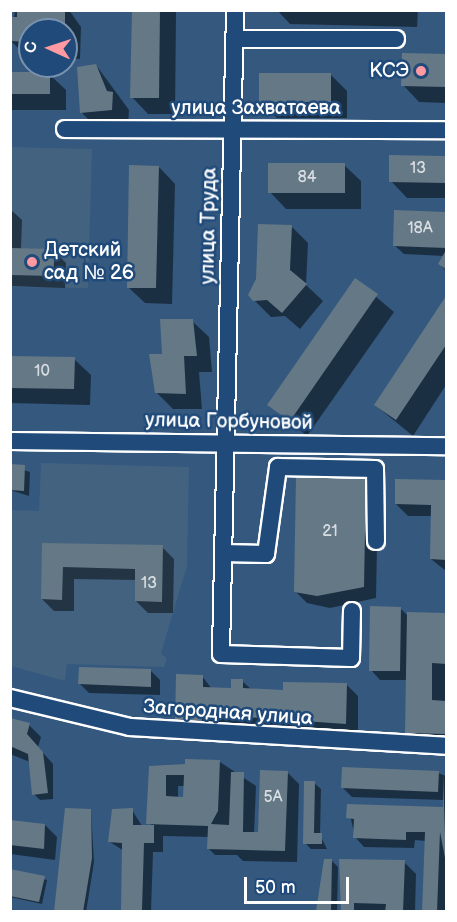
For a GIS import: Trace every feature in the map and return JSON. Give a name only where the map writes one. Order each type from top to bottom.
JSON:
[{"type":"street","name":"улица Труда","points":[[235,10],[221,654],[351,658],[352,611]]},
{"type":"street","points":[[234,39],[396,39]]},
{"type":"street","name":"улица Захватаева","points":[[65,129],[447,130]]},
{"type":"street","name":"улица Горбуновой","points":[[10,441],[447,446]]},
{"type":"street","points":[[223,553],[266,554],[278,467],[375,469],[376,541]]},
{"type":"street","name":"Загородная улица","points":[[10,698],[130,727],[447,746]]},
{"type":"shaded area","points":[[11,147],[92,149],[88,288],[11,287]]},
{"type":"shaded area","points":[[41,463],[189,467],[187,566],[161,653],[167,659],[164,667],[67,664],[65,681],[11,666],[10,510],[39,511]]},
{"type":"building","points":[[17,10],[65,10],[65,18],[18,18],[18,41],[10,41],[10,17],[17,17]]},
{"type":"building","points":[[132,10],[160,10],[159,98],[130,98]]},
{"type":"building","points":[[402,53],[446,54],[446,87],[401,86]]},
{"type":"building","points":[[96,64],[107,91],[113,92],[112,110],[80,113],[78,67]]},
{"type":"building","points":[[10,72],[18,72],[18,78],[50,78],[50,94],[10,94]]},
{"type":"building","points":[[259,73],[331,73],[331,102],[259,102]]},
{"type":"building","points":[[389,155],[446,156],[446,183],[389,182]]},
{"type":"building","points":[[268,163],[345,163],[345,193],[268,193]]},
{"type":"building","points":[[129,165],[159,166],[156,288],[127,288]]},
{"type":"building","points":[[394,210],[446,212],[446,248],[393,246]]},
{"type":"building","points":[[258,224],[292,225],[290,270],[307,284],[282,313],[267,300],[253,301],[248,295],[256,279]]},
{"type":"building","name":"Детский сад № 26","points":[[10,248],[55,249],[53,276],[10,275]]},
{"type":"building","points":[[446,250],[446,269],[438,264]]},
{"type":"building","points":[[355,278],[378,294],[290,421],[267,405]]},
{"type":"building","points":[[446,296],[446,345],[396,420],[374,405]]},
{"type":"building","points":[[160,319],[193,319],[197,356],[184,356],[186,394],[155,393],[149,354],[162,354]]},
{"type":"building","points":[[10,356],[75,357],[74,389],[10,388]]},
{"type":"building","points":[[10,464],[25,465],[24,491],[10,490]]},
{"type":"building","points":[[296,476],[366,477],[364,587],[317,596],[294,592]]},
{"type":"building","points":[[395,479],[446,480],[446,560],[430,559],[431,505],[395,504]]},
{"type":"building","points":[[42,543],[163,545],[162,602],[135,601],[135,569],[63,567],[62,600],[41,599]]},
{"type":"building","points":[[370,606],[401,607],[400,671],[369,671]]},
{"type":"building","points":[[407,612],[446,613],[446,664],[432,663],[432,700],[446,701],[446,734],[405,733]]},
{"type":"building","points":[[79,667],[151,669],[151,687],[78,684]]},
{"type":"building","points":[[176,674],[203,675],[203,687],[231,688],[231,679],[243,679],[243,688],[283,690],[283,682],[347,683],[346,724],[202,714],[202,722],[175,722]]},
{"type":"building","points":[[10,718],[30,723],[27,734],[43,752],[48,793],[32,795],[28,754],[10,746]]},
{"type":"building","points":[[185,759],[220,760],[218,811],[211,824],[229,825],[231,772],[244,772],[243,832],[258,832],[260,770],[288,771],[285,851],[207,849],[208,826],[146,824],[149,766],[185,764]],"holes":[[[166,775],[184,775],[183,797],[166,796]]]},
{"type":"building","points":[[342,767],[439,771],[438,792],[341,788]]},
{"type":"building","points":[[443,774],[446,863],[440,832],[437,912],[422,912],[425,832],[406,832],[406,840],[353,838],[354,819],[346,818],[347,804],[443,807]]},
{"type":"building","points":[[304,781],[315,781],[314,833],[322,833],[322,844],[303,844]]},
{"type":"building","points":[[65,808],[91,809],[92,858],[83,912],[54,912]]},
{"type":"building","points":[[133,808],[133,825],[154,825],[154,843],[144,843],[142,910],[121,910],[122,843],[108,842],[112,809]]},
{"type":"building","points":[[10,820],[45,824],[44,849],[10,845]]},
{"type":"building","points":[[324,859],[332,859],[331,912],[316,911]]},
{"type":"building","points":[[339,859],[405,860],[403,912],[385,912],[386,904],[354,903],[354,912],[341,912]]},
{"type":"building","points":[[10,869],[45,876],[39,902],[10,896]]},
{"type":"place","name":"КСЭ","points":[[421,71]]},
{"type":"place","name":"Детский сад № 26","points":[[32,262]]}]
